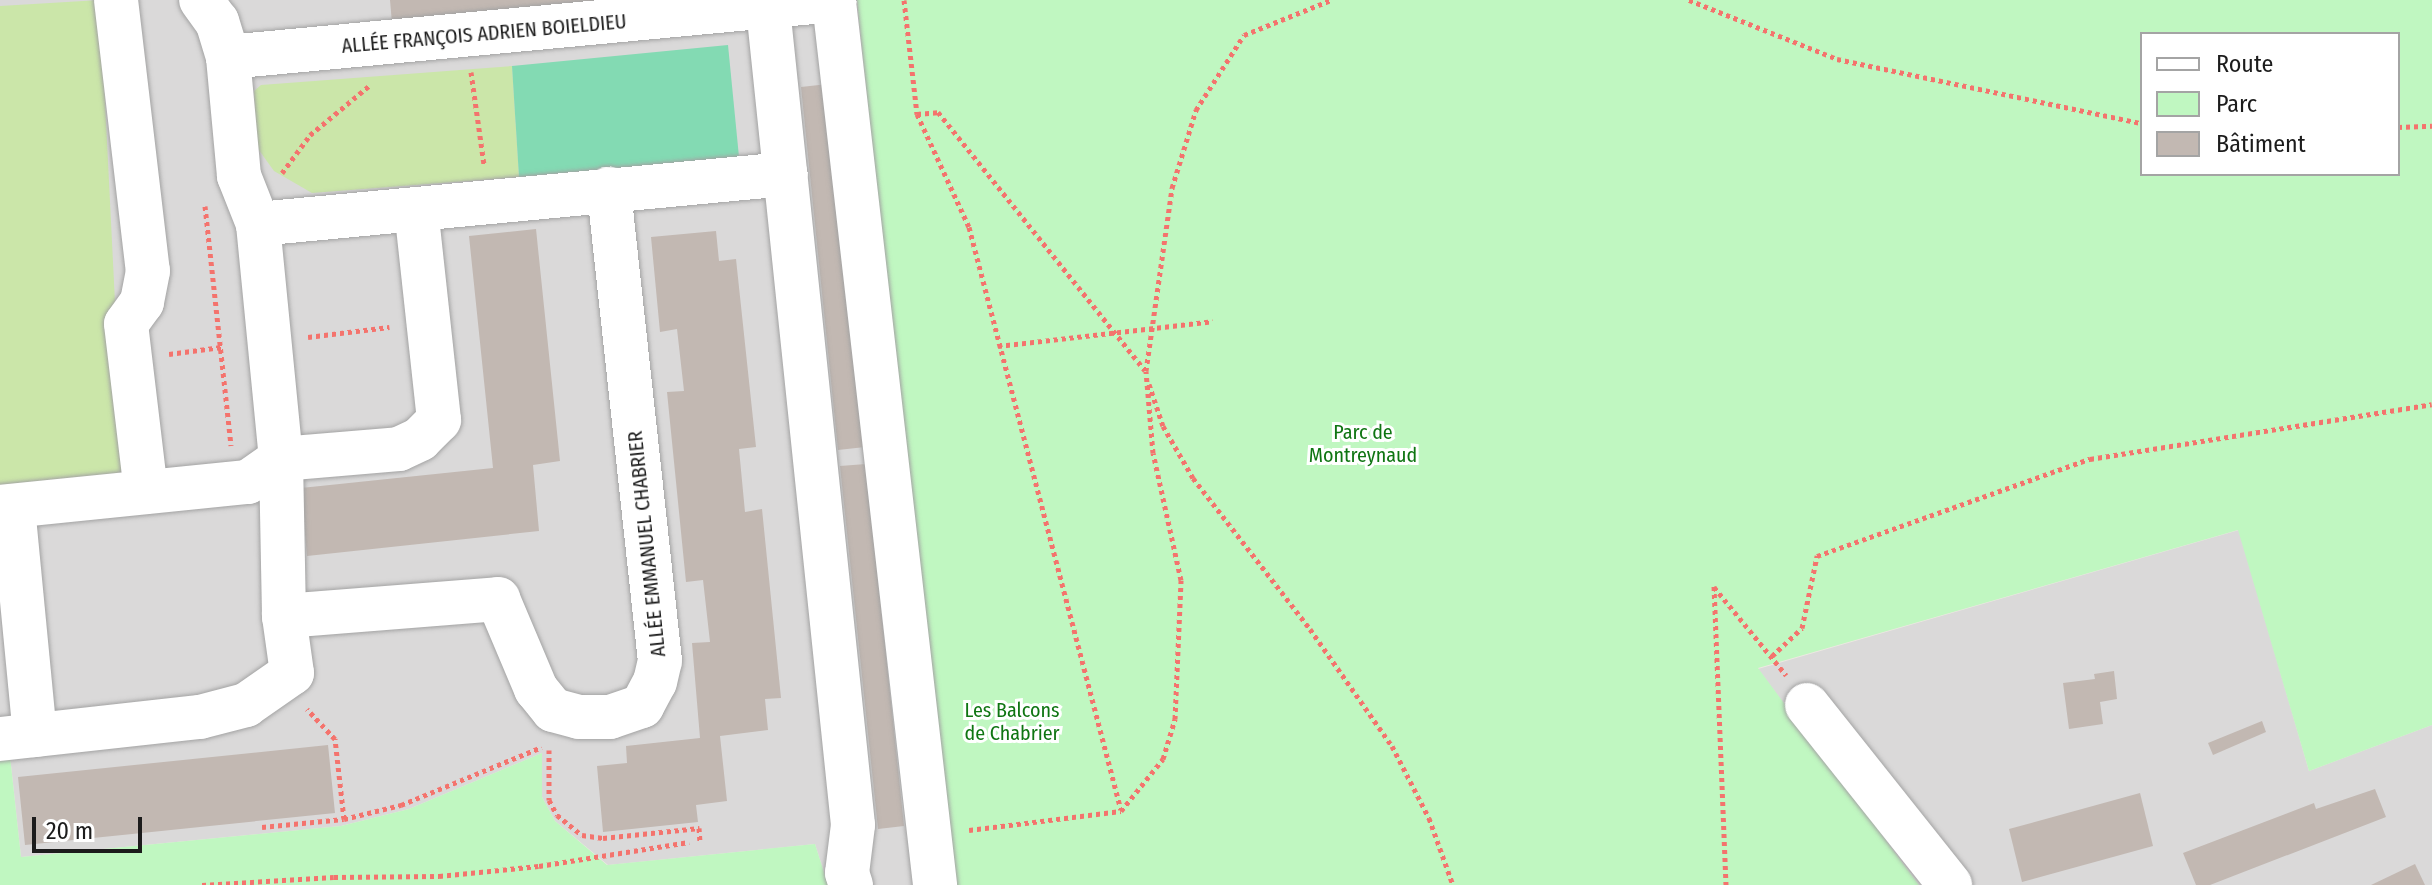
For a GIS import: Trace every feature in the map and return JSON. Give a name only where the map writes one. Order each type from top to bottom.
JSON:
[{"type":"street","points":[[116,0],[148,271],[142,302],[126,324],[146,492]]},
{"type":"street","points":[[201,0],[217,22],[228,57],[239,176],[258,224],[281,459],[284,616],[292,673],[246,705],[200,717],[18,737],[7,507],[248,482],[281,459],[399,449],[420,439],[439,420],[416,209]]},
{"type":"street","points":[[834,1],[935,885]]},
{"type":"street","name":"ALLÉE FRANÇOIS ADRIEN BOIELDIEU","points":[[228,57],[834,1]]},
{"type":"street","points":[[768,8],[850,786],[853,825],[847,873],[851,885]]},
{"type":"street","points":[[258,224],[786,174]]},
{"type":"street","name":"ALLÉE EMMANUEL CHABRIER","points":[[284,616],[498,599],[536,689],[553,710],[579,717],[610,717],[642,706],[655,682],[660,661],[609,189]]},
{"type":"street","points":[[1807,705],[1950,885]]},
{"type":"path","points":[[904,0],[917,114],[969,227],[1121,811]]},
{"type":"path","points":[[975,829],[1121,811],[1163,759],[1175,719],[1181,580],[1153,453],[1146,371],[1172,188],[1196,110],[1244,35],[1331,0]]},
{"type":"path","points":[[1689,0],[1837,59],[2140,123]]},
{"type":"path","points":[[466,35],[489,202]]},
{"type":"path","points":[[258,224],[275,183],[310,135],[377,79],[378,43]]},
{"type":"path","points":[[917,114],[938,112],[1146,371],[1163,426],[1193,478],[1319,641],[1392,746],[1429,818],[1453,885]]},
{"type":"path","points":[[2400,127],[2432,126]]},
{"type":"path","points":[[203,190],[235,483]]},
{"type":"path","points":[[998,346],[1213,321]]},
{"type":"path","points":[[1772,656],[1802,628],[1817,556],[2090,459],[2432,404]]},
{"type":"path","points":[[1726,885],[1714,586],[1772,656],[1807,705]]},
{"type":"path","points":[[292,673],[294,696],[335,739],[344,819]]},
{"type":"path","points":[[262,827],[344,819],[401,805],[551,744],[546,779],[549,800],[557,815],[575,831],[603,838],[699,828],[700,841]]},
{"type":"path","points":[[202,885],[334,877],[439,876],[539,866],[689,842]]},
{"type":"shaded area","points":[[0,0],[857,0],[947,885],[828,885],[815,844],[608,865],[555,821],[542,797],[542,753],[409,809],[341,826],[21,857],[10,756],[0,757]]},
{"type":"shaded area","points":[[2239,530],[2309,771],[2432,725],[2432,885],[1919,885],[1758,669]]},
{"type":"green space","points":[[100,0],[124,484],[0,495],[0,6]]},
{"type":"green space","name":"Parc de Montreynaud","points":[[857,0],[2432,0],[2432,725],[2309,771],[2238,530],[1758,668],[1919,885],[947,885]]},
{"type":"green space","points":[[728,45],[739,157],[519,177],[512,66]]},
{"type":"green space","points":[[512,66],[519,177],[312,193],[274,171],[256,146],[254,91],[261,85]]},
{"type":"green space","points":[[542,753],[542,797],[555,821],[607,865],[815,844],[828,885],[0,885],[0,757],[10,756],[21,857],[341,826],[409,809]]},
{"type":"building","points":[[390,0],[599,0],[599,2],[392,23]]},
{"type":"building","points":[[828,84],[865,447],[838,450],[801,87]]},
{"type":"building","points":[[536,229],[560,461],[533,465],[539,531],[307,556],[301,488],[493,468],[469,236]]},
{"type":"building","points":[[716,231],[719,261],[736,259],[756,447],[739,449],[745,512],[762,509],[781,698],[765,699],[768,730],[720,736],[727,801],[696,805],[698,822],[603,832],[597,766],[627,763],[626,746],[700,738],[692,643],[710,642],[703,580],[686,582],[667,392],[684,391],[677,329],[660,332],[651,237]]},
{"type":"building","points":[[866,464],[904,826],[878,829],[840,466]]},
{"type":"building","points":[[2114,671],[2117,699],[2100,702],[2103,724],[2069,729],[2063,683],[2095,679],[2094,674]]},
{"type":"building","points":[[2262,721],[2266,732],[2213,755],[2208,743]]},
{"type":"building","points":[[328,745],[335,813],[25,845],[18,777]]},
{"type":"building","points":[[2375,789],[2386,817],[2210,885],[2196,885],[2183,853],[2314,803],[2316,809]]},
{"type":"building","points":[[2140,793],[2153,846],[2022,882],[2009,829]]},
{"type":"building","points":[[2415,864],[2425,885],[2371,885]]},
{"type":"park label","name":"Les Balcons de Chabrier","points":[[1012,722]]}]
